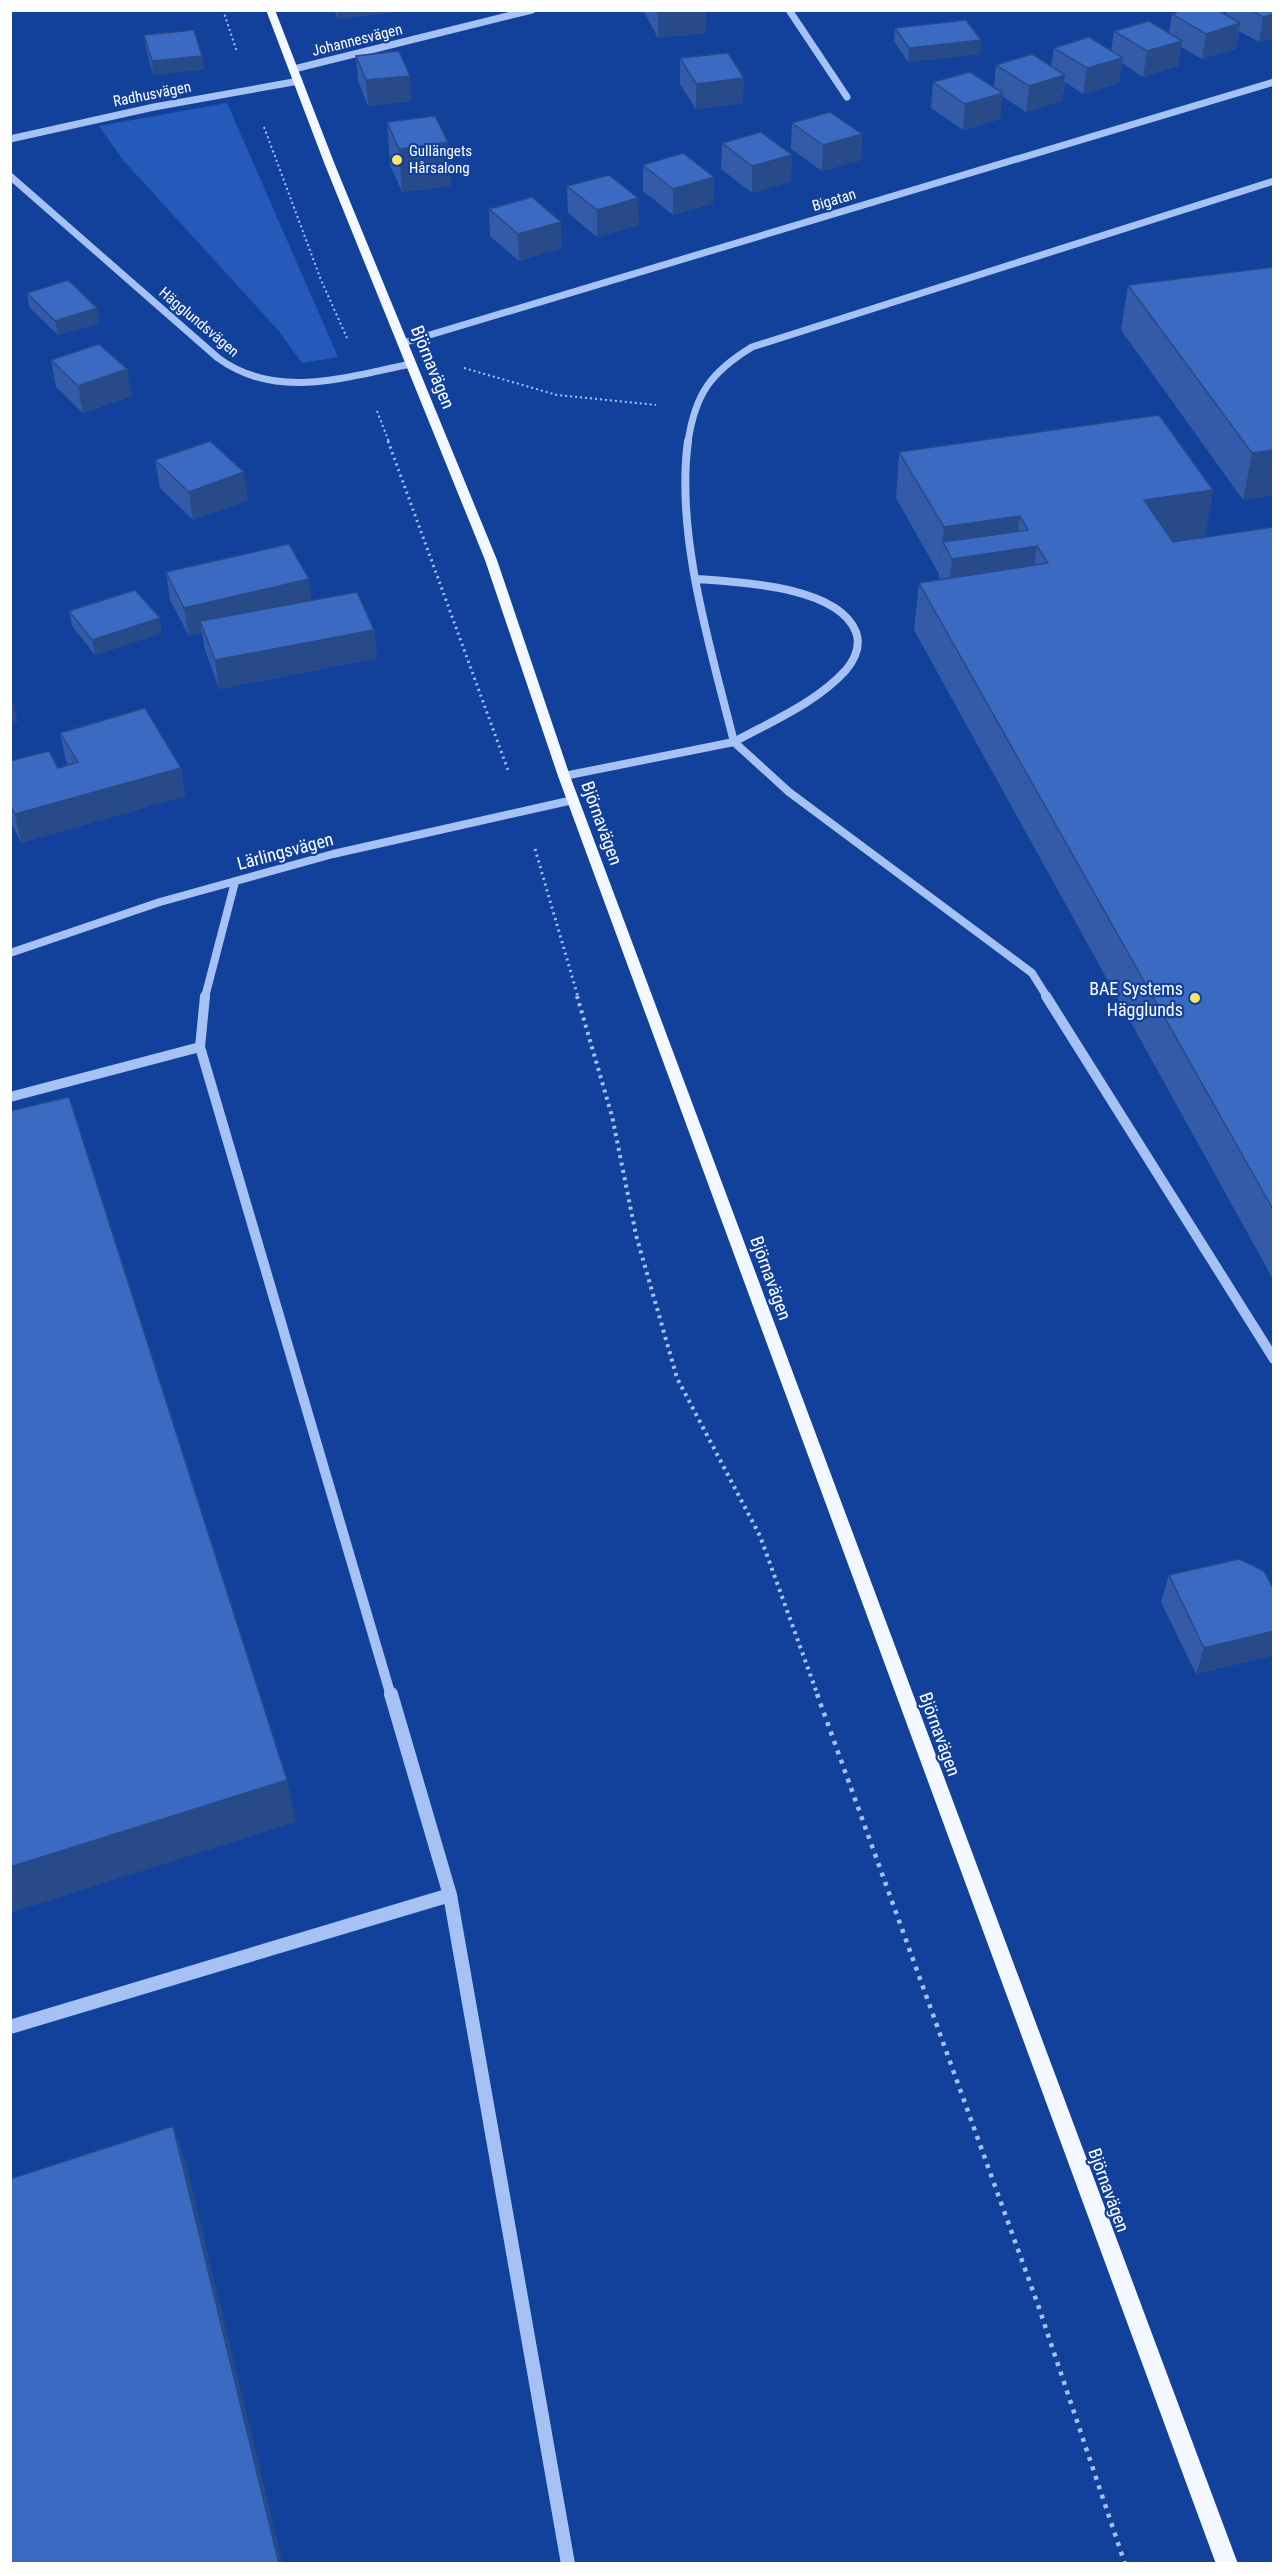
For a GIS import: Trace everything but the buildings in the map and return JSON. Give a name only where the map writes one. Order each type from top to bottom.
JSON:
[{"type":"main road","name":"Björnavägen","points":[[270,10],[330,165],[491,560],[564,776],[1227,2564]]},
{"type":"street","name":"Johannesvägen","points":[[297,75],[532,10]]},
{"type":"street","points":[[789,10],[847,97]]},
{"type":"street","name":"Radhusvägen","points":[[10,139],[96,118],[249,88],[297,75]]},
{"type":"street","name":"Bigatan","points":[[403,343],[1274,82]]},
{"type":"street","name":"Hägglundsvägen","points":[[10,176],[209,350],[242,374],[285,382],[318,381],[411,364]]},
{"type":"street","points":[[1274,181],[752,348],[723,363],[705,385],[696,405],[687,441],[684,482],[689,539],[734,742],[789,792],[1032,973],[1274,1359]]},
{"type":"street","points":[[564,776],[734,742],[823,690],[846,670],[858,649],[858,631],[846,615],[827,603],[799,593],[746,583],[697,579]]},
{"type":"street","name":"Lärlingsvägen","points":[[10,953],[160,902],[333,854],[524,813],[573,800]]},
{"type":"street","points":[[235,882],[206,989],[200,1047],[450,1895],[568,2564]]},
{"type":"street","points":[[10,1097],[200,1047]]},
{"type":"street","points":[[10,2027],[450,1895]]},
{"type":"path","points":[[223,10],[249,88],[321,280],[362,373],[410,496],[524,813],[558,922],[612,1116],[636,1235],[677,1378],[760,1536],[1038,2305],[1125,2564]]},
{"type":"path","points":[[403,343],[466,368],[557,395],[656,405],[696,405]]},
{"type":"shaded area","points":[[227,103],[338,357],[302,363],[278,330],[123,160],[99,126]]},
{"type":"place","name":"Gullängets Hårsalong","points":[[397,160]]},
{"type":"place","name":"BAE Systems Hägglunds","points":[[1195,998]]}]
